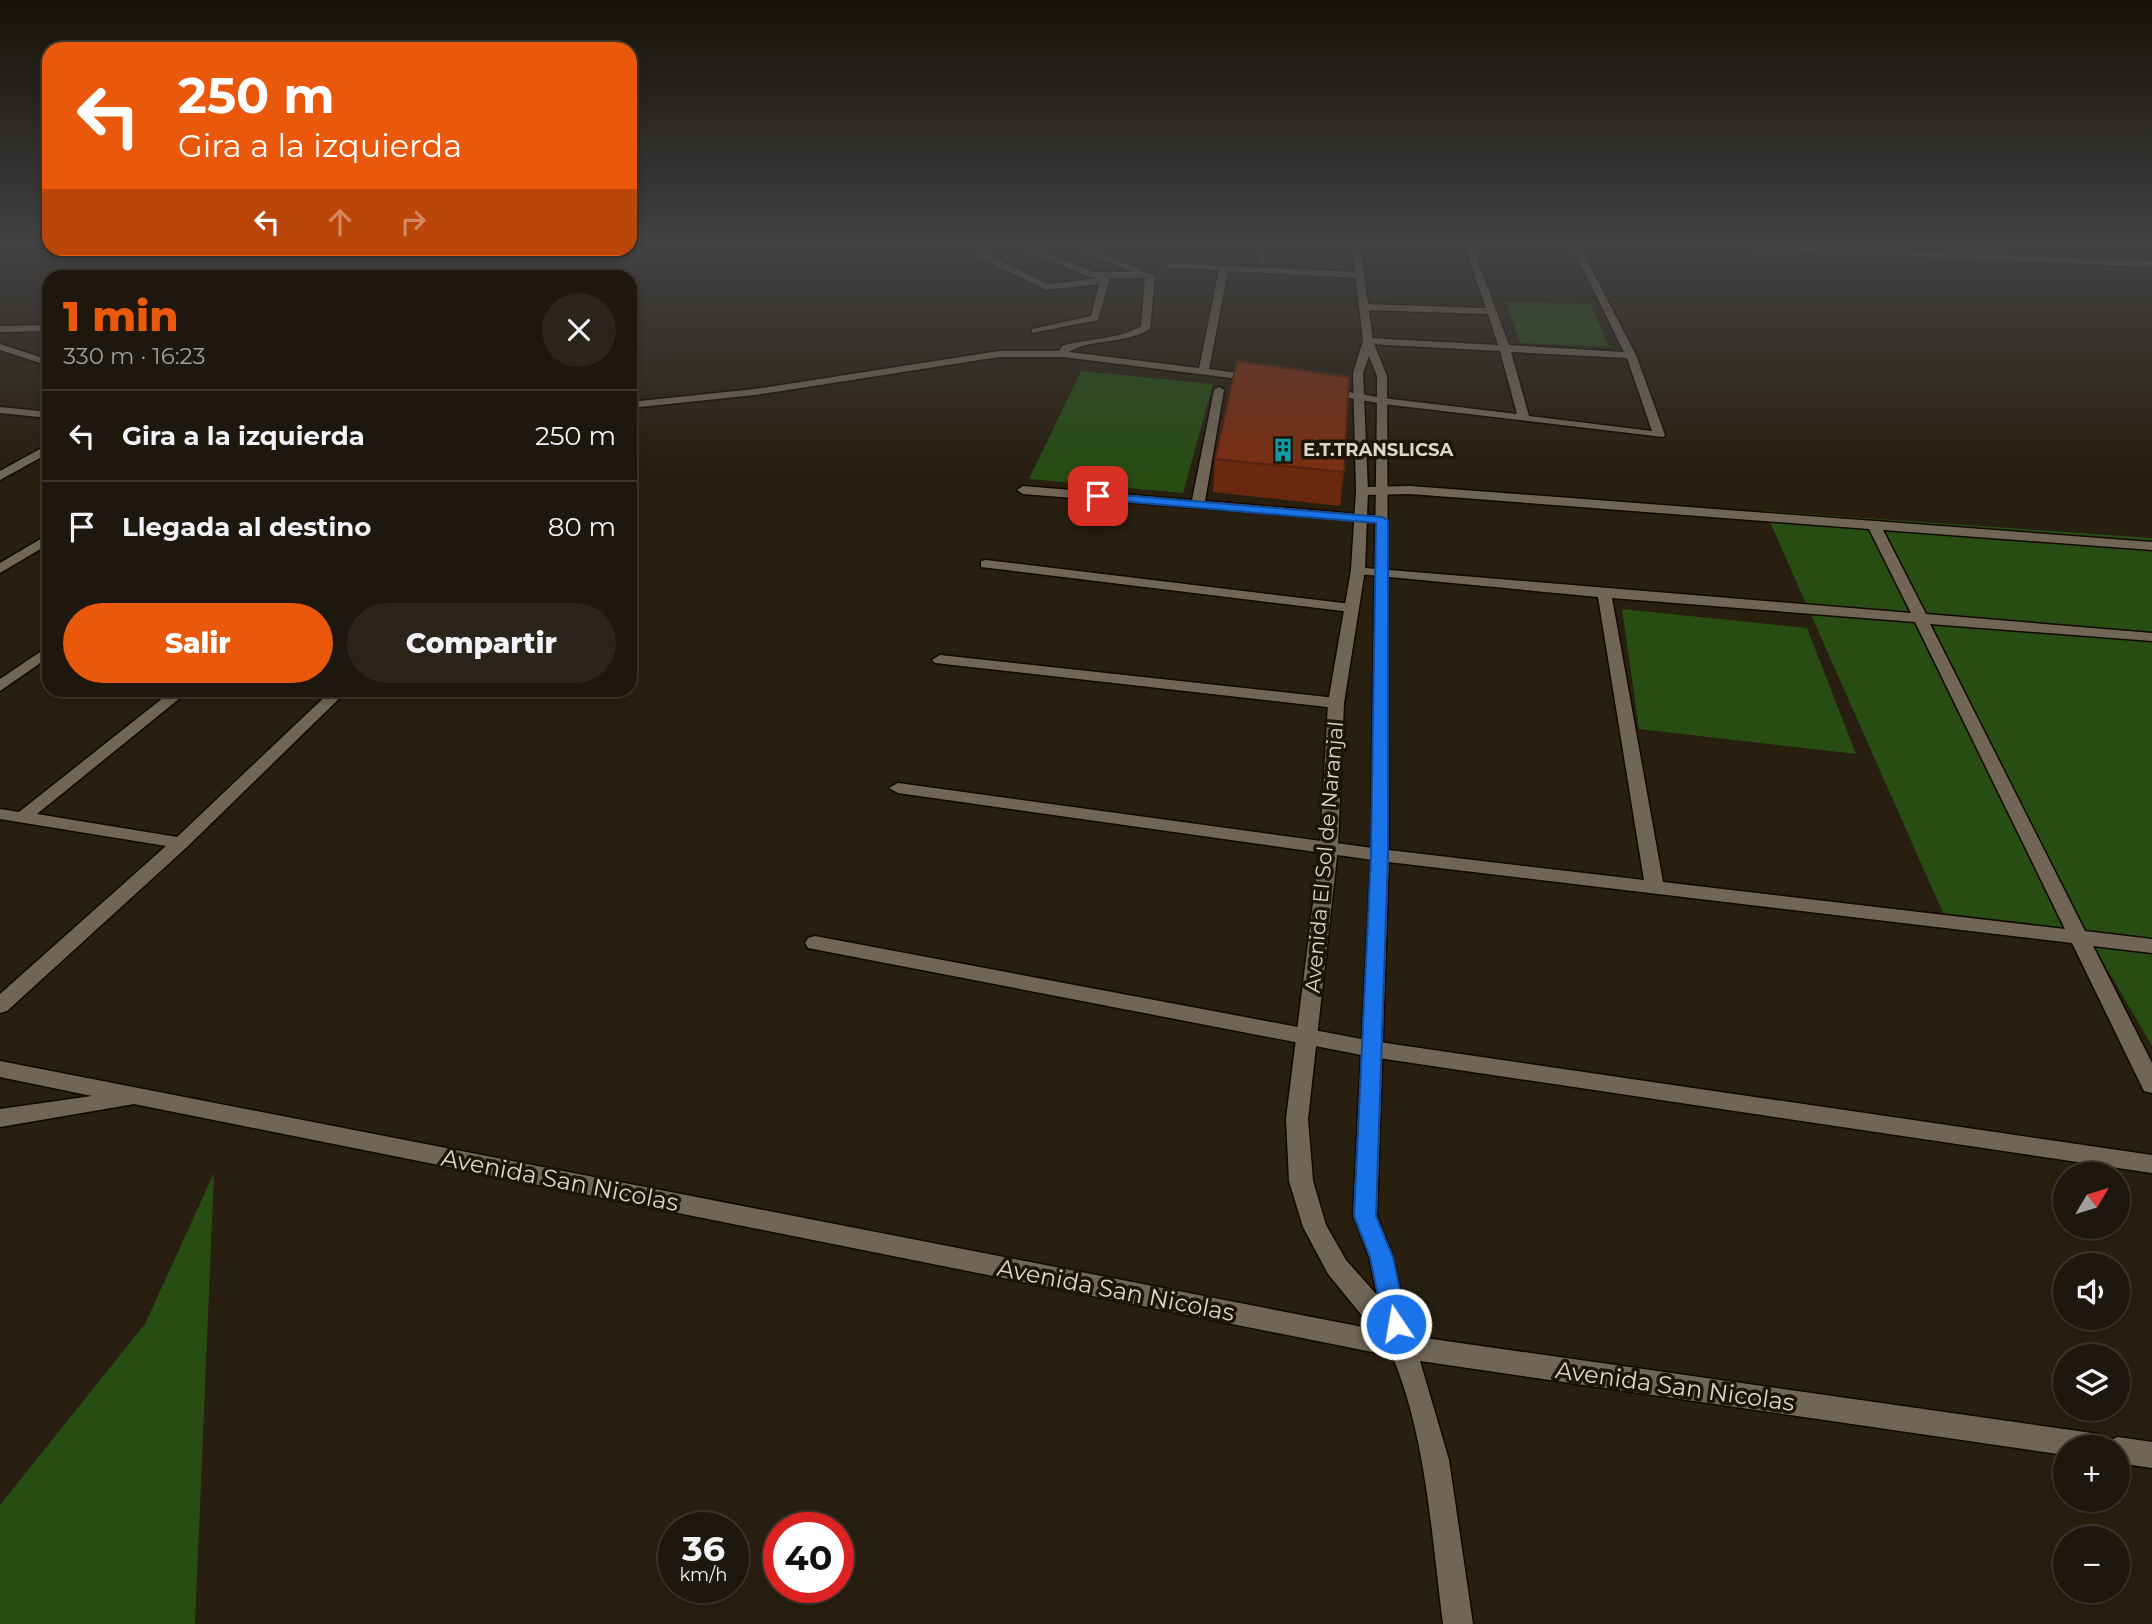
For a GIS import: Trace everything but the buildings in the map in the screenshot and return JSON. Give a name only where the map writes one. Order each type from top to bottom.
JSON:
[{"type":"street","points":[[1082,321],[1036,331],[1065,351],[1265,380]]},
{"type":"street","points":[[637,404],[790,388],[999,354],[1065,351],[1130,335],[1146,327],[1146,321]]},
{"type":"street","points":[[1203,372],[1213,321]]},
{"type":"street","name":"Avenida El Sol de Naranjal","points":[[1365,321],[1368,341],[1382,376],[1384,491],[1380,855],[1365,1216],[1381,1257],[1401,1346],[1412,1371],[1436,1460],[1458,1624]]},
{"type":"street","points":[[1495,321],[1506,349],[1523,416]]},
{"type":"street","points":[[1319,389],[1383,401],[1523,416],[1659,435],[1631,355],[1614,321]]},
{"type":"street","points":[[0,329],[42,328]]},
{"type":"street","points":[[1368,341],[1631,355]]},
{"type":"street","name":"Avenida El Sol de Naranjal","points":[[1368,341],[1358,373],[1362,491],[1358,570],[1336,702],[1329,848],[1297,1119],[1301,1181],[1315,1227],[1337,1267],[1401,1346]]},
{"type":"street","points":[[0,347],[42,361]]},
{"type":"street","points":[[1198,504],[1219,390]]},
{"type":"street","points":[[0,410],[42,414]]},
{"type":"street","points":[[0,476],[42,453]]},
{"type":"street","points":[[1023,490],[1382,520]]},
{"type":"street","points":[[1362,491],[1410,490],[2152,546]]},
{"type":"street","points":[[1874,525],[2152,1086]]},
{"type":"street","points":[[0,569],[42,542]]},
{"type":"street","points":[[986,564],[1351,608]]},
{"type":"street","points":[[1358,570],[1604,593],[2152,636]]},
{"type":"street","points":[[1604,593],[1654,886]]},
{"type":"street","points":[[0,686],[42,655]]},
{"type":"street","points":[[940,660],[1336,702]]},
{"type":"street","points":[[23,817],[173,697]]},
{"type":"street","points":[[0,1006],[181,843],[333,697]]},
{"type":"street","points":[[898,788],[1380,855],[2152,946]]},
{"type":"street","points":[[0,814],[181,843]]},
{"type":"street","points":[[815,943],[1372,1049],[2152,1164]]},
{"type":"street","name":"Avenida San Nicolas","points":[[0,1069],[1401,1346],[2053,1440]]},
{"type":"street","name":"Avenida San Nicolas","points":[[0,1118],[140,1097]]},
{"type":"street","points":[[2130,1452],[2152,1455]]},
{"type":"green space","points":[[1512,321],[1598,321],[1609,347],[1520,343]]},
{"type":"green space","points":[[1081,371],[1213,384],[1183,493],[1029,479]]},
{"type":"green space","points":[[1765,511],[2152,538],[2152,1046],[2088,936],[1944,915]]},
{"type":"green space","points":[[1622,609],[1807,628],[1856,754],[1639,729]]},
{"type":"green space","points":[[214,1173],[195,1624],[0,1624],[0,1505],[145,1324]]},
{"type":"place","name":"E.T.TRANSLICSA","points":[[1283,450]]},
{"type":"route","points":[[1098,496],[1382,520],[1380,855],[1365,1216],[1381,1257],[1396,1324]]}]
